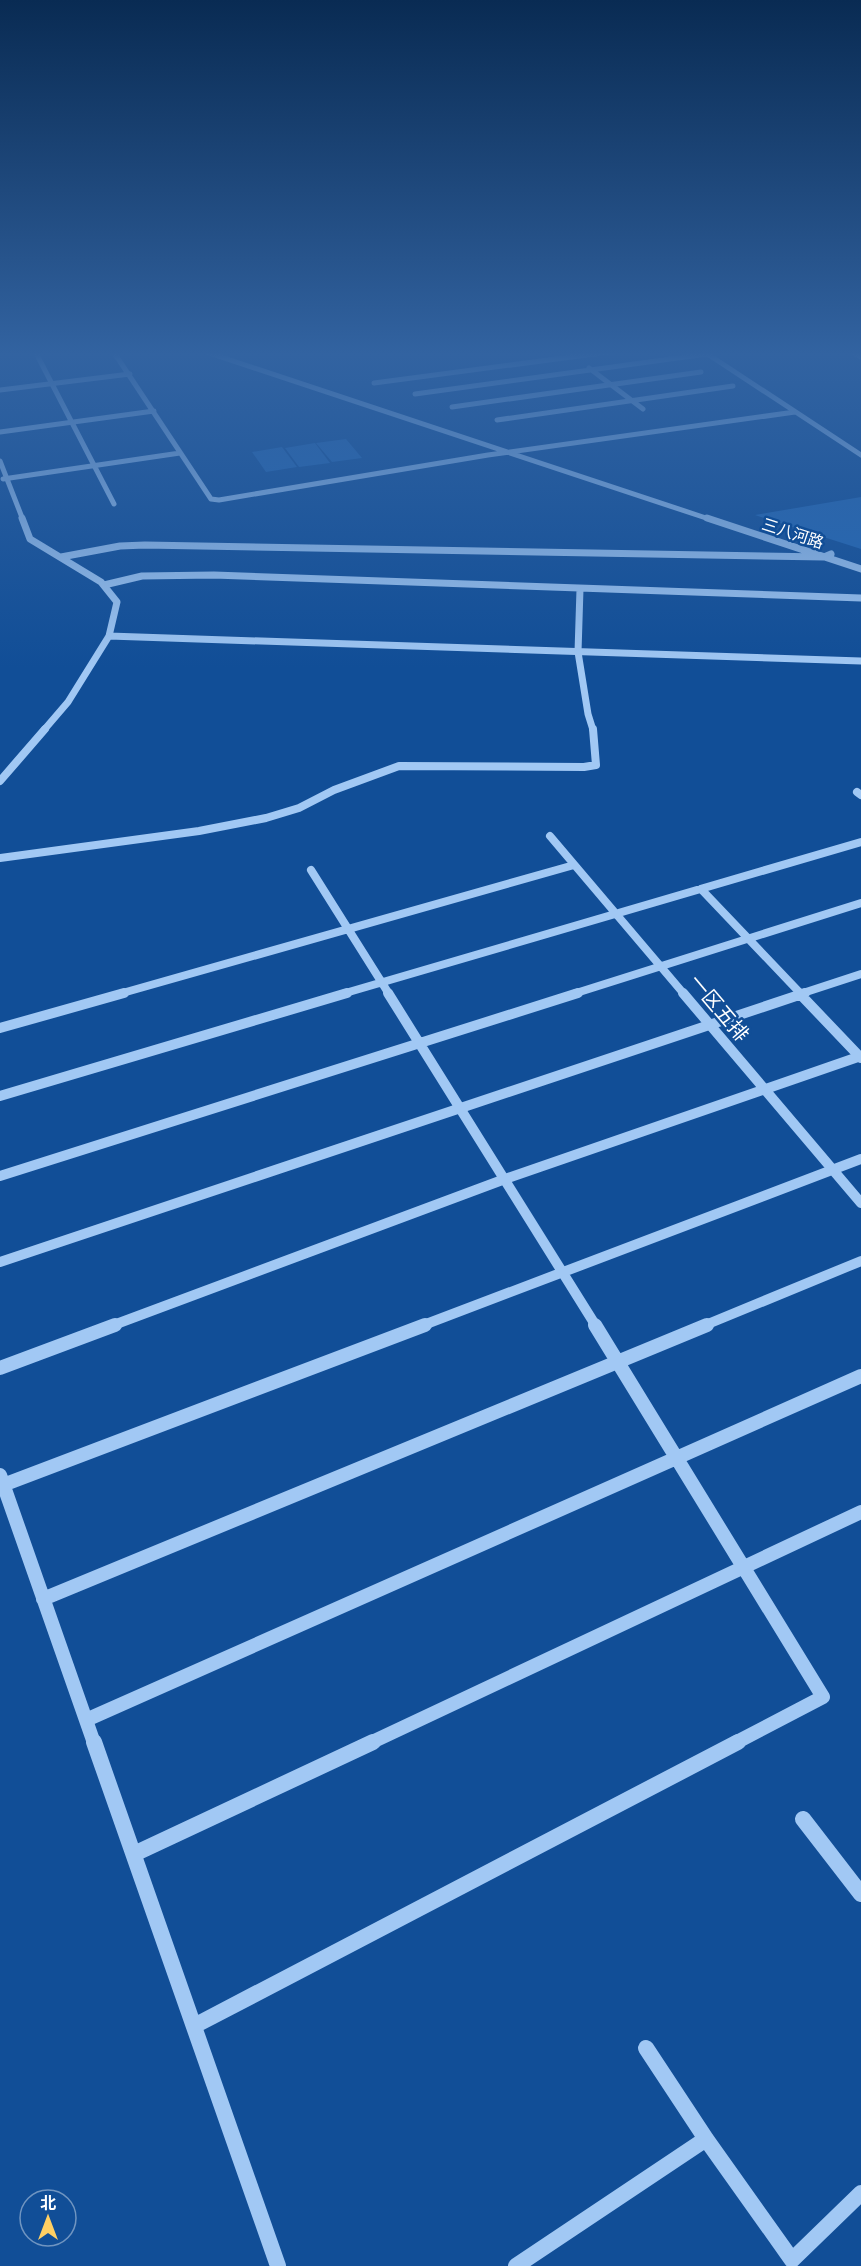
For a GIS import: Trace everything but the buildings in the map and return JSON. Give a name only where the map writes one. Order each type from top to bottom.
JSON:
[{"type":"street","points":[[90,457],[114,504]]},
{"type":"street","points":[[4,479],[156,457]]},
{"type":"street","points":[[183,457],[211,499],[219,500],[479,457]]},
{"type":"street","name":"三八河路","points":[[522,457],[861,569]]},
{"type":"street","name":"三八河路","points":[[535,457],[861,563]]},
{"type":"street","points":[[0,461],[4,479],[30,539],[104,585],[117,602],[109,636],[68,702],[0,781]]},
{"type":"street","points":[[61,557],[120,546],[824,557],[831,554]]},
{"type":"street","points":[[104,585],[142,576],[214,575],[861,598]]},
{"type":"street","points":[[0,858],[199,831],[266,818],[299,808],[334,790],[399,766],[584,767],[596,765],[593,724],[588,714],[578,652],[580,589]]},
{"type":"street","points":[[109,636],[861,661]]},
{"type":"street","name":"一区五排","points":[[550,836],[861,1203]]},
{"type":"street","points":[[0,1096],[861,842]]},
{"type":"street","points":[[0,1028],[574,865]]},
{"type":"street","points":[[194,2026],[823,1697],[563,1272],[311,870]]},
{"type":"street","points":[[0,1368],[505,1179],[860,1057],[701,889]]},
{"type":"street","points":[[0,1176],[861,903]]},
{"type":"street","points":[[0,1262],[861,974]]},
{"type":"street","points":[[278,2266],[2,1480],[861,1159]]},
{"type":"street","points":[[43,1599],[861,1261]]},
{"type":"street","points":[[86,1720],[861,1376]]},
{"type":"street","points":[[134,1854],[861,1512]]},
{"type":"street","points":[[803,1819],[861,1894]]},
{"type":"street","points":[[646,2048],[706,2139],[792,2260],[861,2193]]},
{"type":"street","points":[[516,2266],[706,2139]]},
{"type":"shaded area","points":[[255,457],[289,457],[297,467],[266,472]]},
{"type":"shaded area","points":[[291,457],[325,457],[330,463],[299,467]]},
{"type":"shaded area","points":[[328,457],[362,458],[332,462]]},
{"type":"shaded area","points":[[861,497],[861,549],[755,515]]}]
